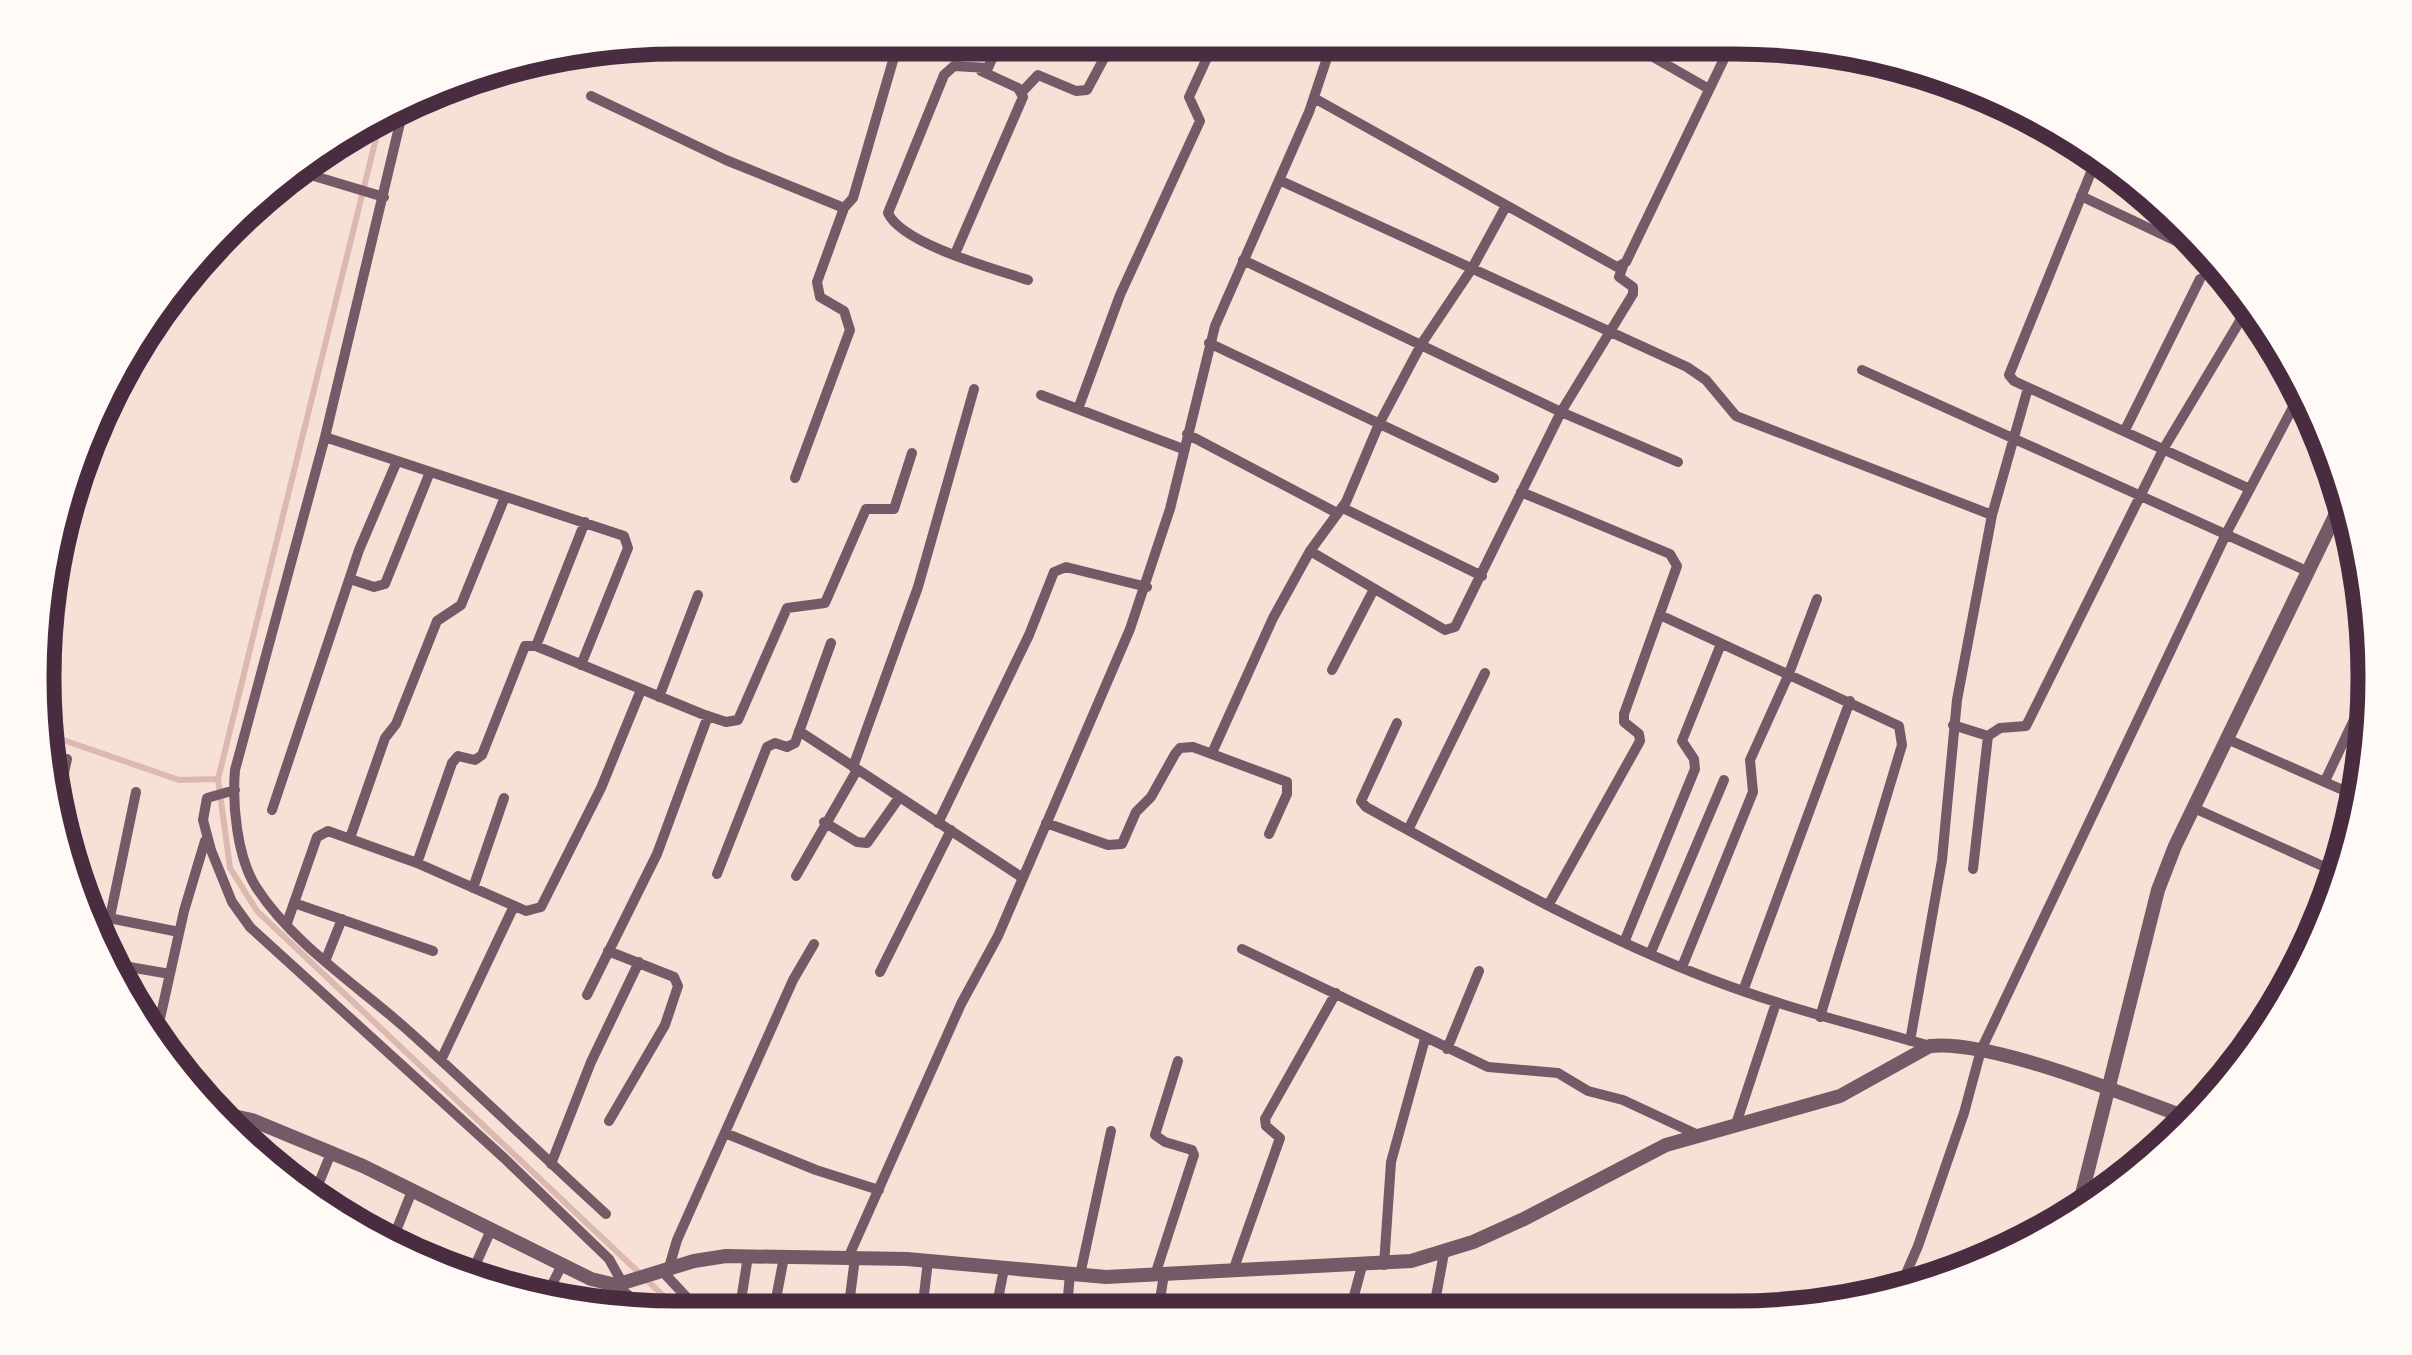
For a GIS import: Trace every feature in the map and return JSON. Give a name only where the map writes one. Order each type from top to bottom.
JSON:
[{"type":"street","points":[[795,478],[850,330],[844,311],[820,297],[817,282],[844,208],[854,198],[895,54]]},
{"type":"street","points":[[981,70],[995,54]]},
{"type":"street","points":[[955,254],[1021,106],[1022,92],[1038,76],[1076,91],[1087,90],[1106,54]]},
{"type":"street","points":[[1078,409],[1120,295],[1200,121],[1189,98],[1209,54]]},
{"type":"street","points":[[849,1301],[852,1258],[880,1190],[961,1004],[998,936],[1147,586],[1209,344],[1328,54]]},
{"type":"street","points":[[1648,54],[1709,89]]},
{"type":"street","points":[[1310,550],[1449,631],[1482,576],[1561,412],[1634,290],[1619,277],[1623,266],[1726,54]]},
{"type":"street","points":[[1022,92],[981,70],[954,66],[944,75],[888,213],[893,223],[909,232],[1028,280]]},
{"type":"street","points":[[590,96],[726,160],[844,208]]},
{"type":"street","points":[[1314,98],[1611,265],[1623,266]]},
{"type":"street","points":[[400,119],[378,196],[325,437],[231,790],[249,875],[266,900],[606,1214]]},
{"type":"street","points":[[2093,167],[2009,375],[2028,388],[2250,489]]},
{"type":"street","points":[[308,175],[378,196]]},
{"type":"street","points":[[1279,180],[1698,373],[1736,416],[1992,515]]},
{"type":"street","points":[[2080,196],[2181,244]]},
{"type":"street","points":[[1212,753],[1244,678],[1310,550],[1340,511],[1422,343],[1471,270],[1506,206]]},
{"type":"street","points":[[1243,260],[1561,412],[1678,462]]},
{"type":"street","points":[[2125,430],[2200,279]]},
{"type":"street","points":[[1973,868],[1988,736],[2000,728],[2026,726],[2139,495],[2242,316]]},
{"type":"street","points":[[1209,344],[1494,478]]},
{"type":"street","points":[[1862,370],[2309,572]]},
{"type":"street","points":[[1910,1041],[1942,860],[1953,725],[1992,515],[2028,388]]},
{"type":"street","points":[[796,876],[855,768],[918,587],[974,389]]},
{"type":"street","points":[[1041,395],[1183,449]]},
{"type":"street","points":[[1904,1277],[1964,1113],[1981,1050],[2227,532],[2295,404]]},
{"type":"street","points":[[1187,434],[1482,576]]},
{"type":"street","points":[[325,437],[619,532],[628,548],[580,665]]},
{"type":"street","points":[[417,863],[454,758],[480,759],[523,649],[536,646],[659,698],[726,722],[738,721],[787,608],[825,603],[866,509],[895,509],[911,453]]},
{"type":"street","points":[[272,811],[350,579],[397,461]]},
{"type":"street","points":[[350,579],[374,587],[388,581],[430,472]]},
{"type":"street","points":[[1521,492],[1670,554],[1677,566],[1624,714],[1624,722],[1639,734],[1640,741],[1550,904]]},
{"type":"street","points":[[350,838],[385,738],[396,724],[437,621],[461,605],[505,497]]},
{"type":"street","points":[[2083,1195],[2158,890],[2336,514]]},
{"type":"street","points":[[536,646],[585,522]]},
{"type":"street","points":[[938,823],[1029,635],[1054,572],[1066,567],[1147,586]]},
{"type":"street","points":[[1332,670],[1374,589]]},
{"type":"street","points":[[659,698],[698,596]]},
{"type":"street","points":[[1682,967],[1753,792],[1750,760],[1816,599]]},
{"type":"street","points":[[1660,615],[1893,720],[1903,736],[1820,1017]]},
{"type":"street","points":[[717,874],[767,747],[775,743],[791,746],[831,643]]},
{"type":"street","points":[[1624,940],[1695,769],[1682,740],[1721,644]]},
{"type":"street","points":[[1408,830],[1485,673]]},
{"type":"street","points":[[287,923],[321,832],[417,863],[526,911],[541,907],[601,788],[641,690]]},
{"type":"street","points":[[1743,991],[1850,701]]},
{"type":"street","points":[[2325,781],[2357,711]]},
{"type":"street","points":[[587,995],[657,854],[708,716]]},
{"type":"street","points":[[1397,723],[1361,801],[1550,904],[1682,967],[1776,1003],[1930,1046],[1981,1050],[2178,1115]]},
{"type":"street","points":[[1953,725],[1988,736]]},
{"type":"street","points":[[799,731],[1023,878]]},
{"type":"street","points":[[2227,739],[2347,792]]},
{"type":"street","points":[[1046,823],[1108,845],[1122,844],[1136,812],[1151,797],[1180,748],[1193,747],[1287,782],[1287,794],[1268,833]]},
{"type":"street","points":[[63,780],[67,759]]},
{"type":"street","points":[[1651,952],[1724,781]]},
{"type":"street","points":[[231,790],[211,795],[203,808],[224,886],[250,928],[609,1259],[635,1300]]},
{"type":"street","points":[[110,917],[136,792]]},
{"type":"street","points":[[473,888],[504,798]]},
{"type":"street","points":[[824,822],[867,843],[899,798]]},
{"type":"street","points":[[2194,808],[2328,868]]},
{"type":"street","points":[[880,972],[951,830]]},
{"type":"street","points":[[159,1024],[207,836]]},
{"type":"street","points":[[294,903],[433,951]]},
{"type":"street","points":[[441,1060],[514,906]]},
{"type":"street","points":[[101,916],[179,932]]},
{"type":"street","points":[[326,959],[342,919]]},
{"type":"street","points":[[664,1272],[793,980],[814,944]]},
{"type":"street","points":[[1242,949],[1497,1070],[1558,1073],[1588,1091],[1623,1100],[1696,1134]]},
{"type":"street","points":[[608,951],[674,977],[678,986],[665,1025],[609,1121]]},
{"type":"street","points":[[550,1164],[638,962]]},
{"type":"street","points":[[125,966],[170,974]]},
{"type":"street","points":[[1447,1049],[1479,971]]},
{"type":"street","points":[[1233,1271],[1280,1138],[1265,1119],[1336,993]]},
{"type":"street","points":[[1736,1124],[1776,1003]]},
{"type":"street","points":[[1384,1265],[1391,1162],[1425,1039]]},
{"type":"street","points":[[236,1117],[331,1153],[590,1279],[622,1284],[708,1258],[748,1256],[928,1261],[1075,1275],[1362,1266],[1444,1252],[1524,1220],[1666,1145],[1840,1096],[1930,1046]]},
{"type":"street","points":[[1158,1301],[1160,1274],[1194,1155],[1155,1135],[1178,1061]]},
{"type":"street","points":[[1070,1301],[1111,1131]]},
{"type":"street","points":[[724,1132],[880,1190]]},
{"type":"street","points":[[317,1186],[331,1153]]},
{"type":"street","points":[[395,1233],[412,1191]]},
{"type":"street","points":[[474,1267],[490,1230]]},
{"type":"street","points":[[1435,1301],[1444,1252]]},
{"type":"street","points":[[741,1301],[748,1256]]},
{"type":"street","points":[[776,1301],[784,1257]]},
{"type":"street","points":[[923,1301],[928,1261]]},
{"type":"street","points":[[550,1288],[562,1265]]},
{"type":"street","points":[[1353,1301],[1362,1266]]},
{"type":"street","points":[[998,1301],[1004,1269]]},
{"type":"street","points":[[664,1272],[691,1301]]},
{"type":"waterway","points":[[378,132],[218,779],[230,868],[257,911],[669,1301]]},
{"type":"waterway","points":[[57,738],[179,780],[218,779]]}]
